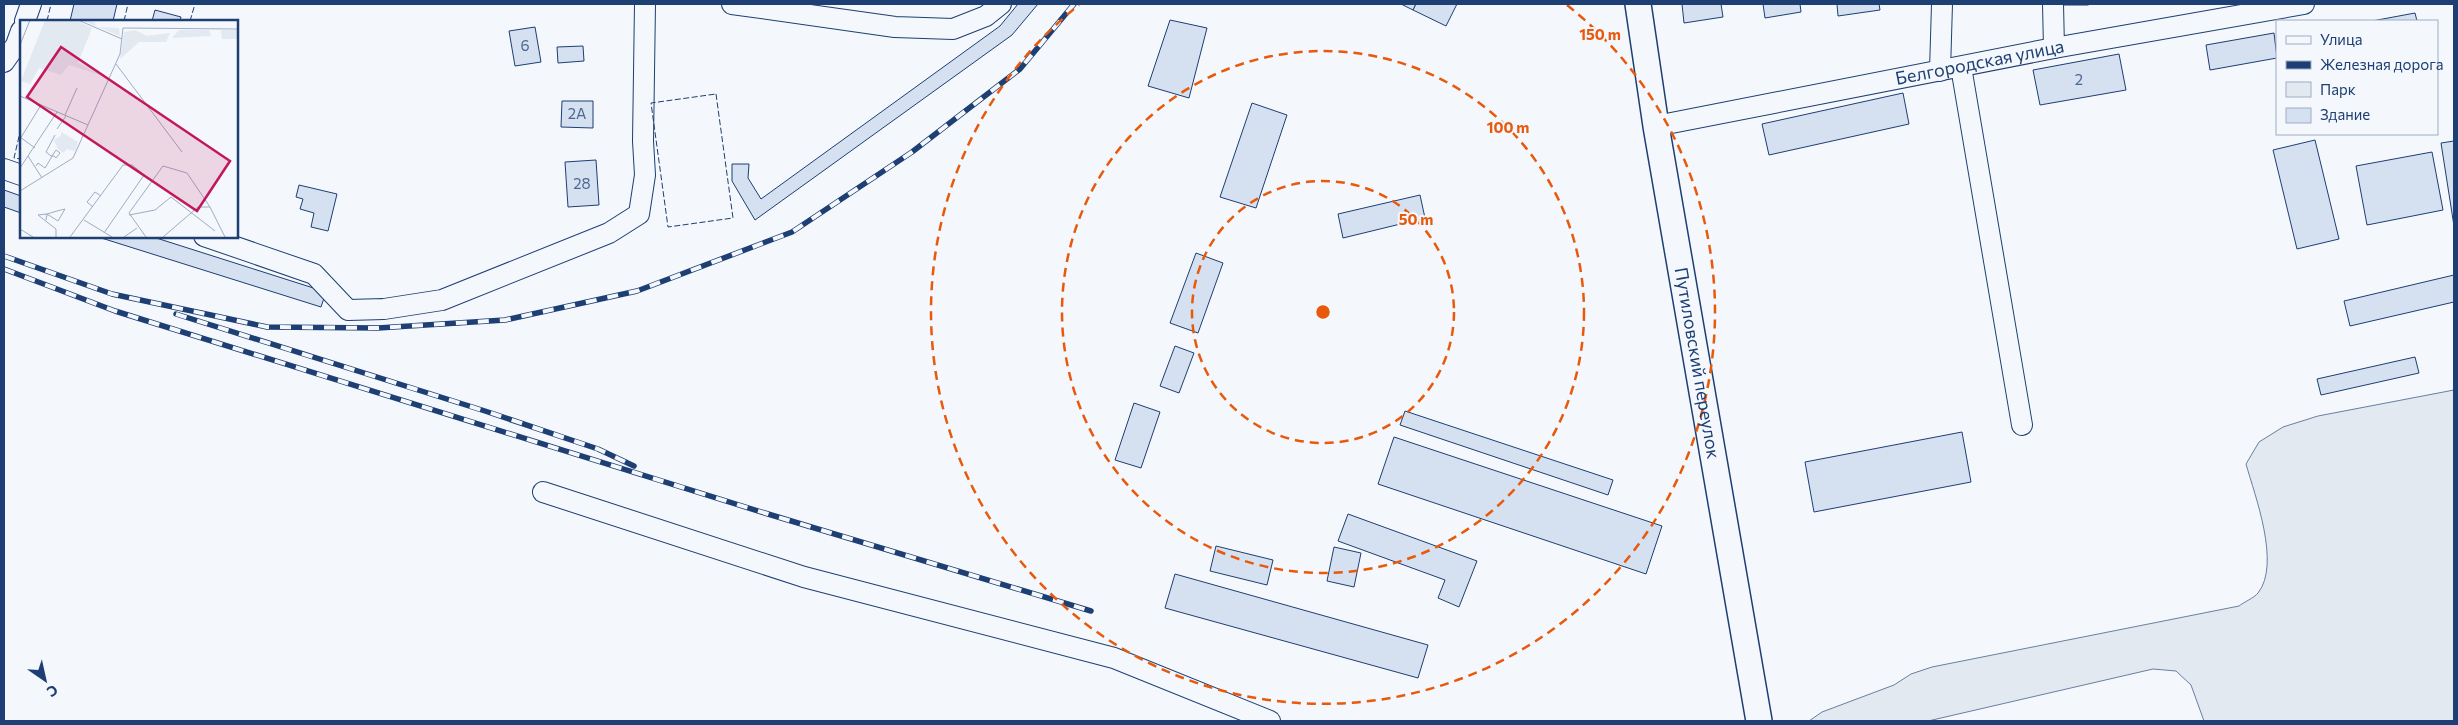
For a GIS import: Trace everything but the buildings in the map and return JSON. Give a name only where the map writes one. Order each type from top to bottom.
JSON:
[{"type":"main road","name":"Путиловский переулок","points":[[1638,4],[1656,126],[1759,721]]},
{"type":"street","points":[[25,20],[31,4]]},
{"type":"street","points":[[210,238],[314,274],[348,310],[384,309],[442,300],[501,278],[609,233],[639,214],[645,175],[643,141],[645,4]]},
{"type":"street","points":[[732,4],[765,5],[856,22],[943,29],[953,29],[993,10]]},
{"type":"street","points":[[1940,71],[1942,4]]},
{"type":"street","points":[[2053,4],[2054,48]]},
{"type":"street","name":"Белгородская улица","points":[[1656,126],[2261,8],[2304,4]]},
{"type":"street","points":[[4,62],[16,45],[20,34]]},
{"type":"street","points":[[1960,67],[2022,425]]},
{"type":"street","points":[[4,169],[20,175]]},
{"type":"street","points":[[543,492],[804,577],[1114,658],[1270,721]]},
{"type":"green space","points":[[2454,390],[2454,721],[2204,721],[2191,685],[2176,671],[2153,669],[1928,721],[1809,721],[1822,712],[1894,685],[1911,674],[1932,667],[2239,606],[2258,593],[2264,580],[2267,565],[2264,530],[2246,464],[2259,442],[2283,427],[2318,416]]},
{"type":"railway","points":[[4,256],[112,294],[267,327],[378,328],[505,320],[637,291],[792,232],[912,152],[1020,69],[1074,4]]},
{"type":"railway","points":[[4,269],[115,311],[768,514],[1091,611]]},
{"type":"railway","points":[[176,314],[485,411],[598,449],[634,466]]},
{"type":"fence","points":[[47,20],[51,4]]},
{"type":"fence","points":[[124,20],[128,4]]},
{"type":"fence","points":[[190,20],[195,4]]},
{"type":"fence","points":[[716,94],[733,218],[668,227],[651,103],[716,94]]},
{"type":"fence","points":[[20,132],[14,158],[20,159]]}]
